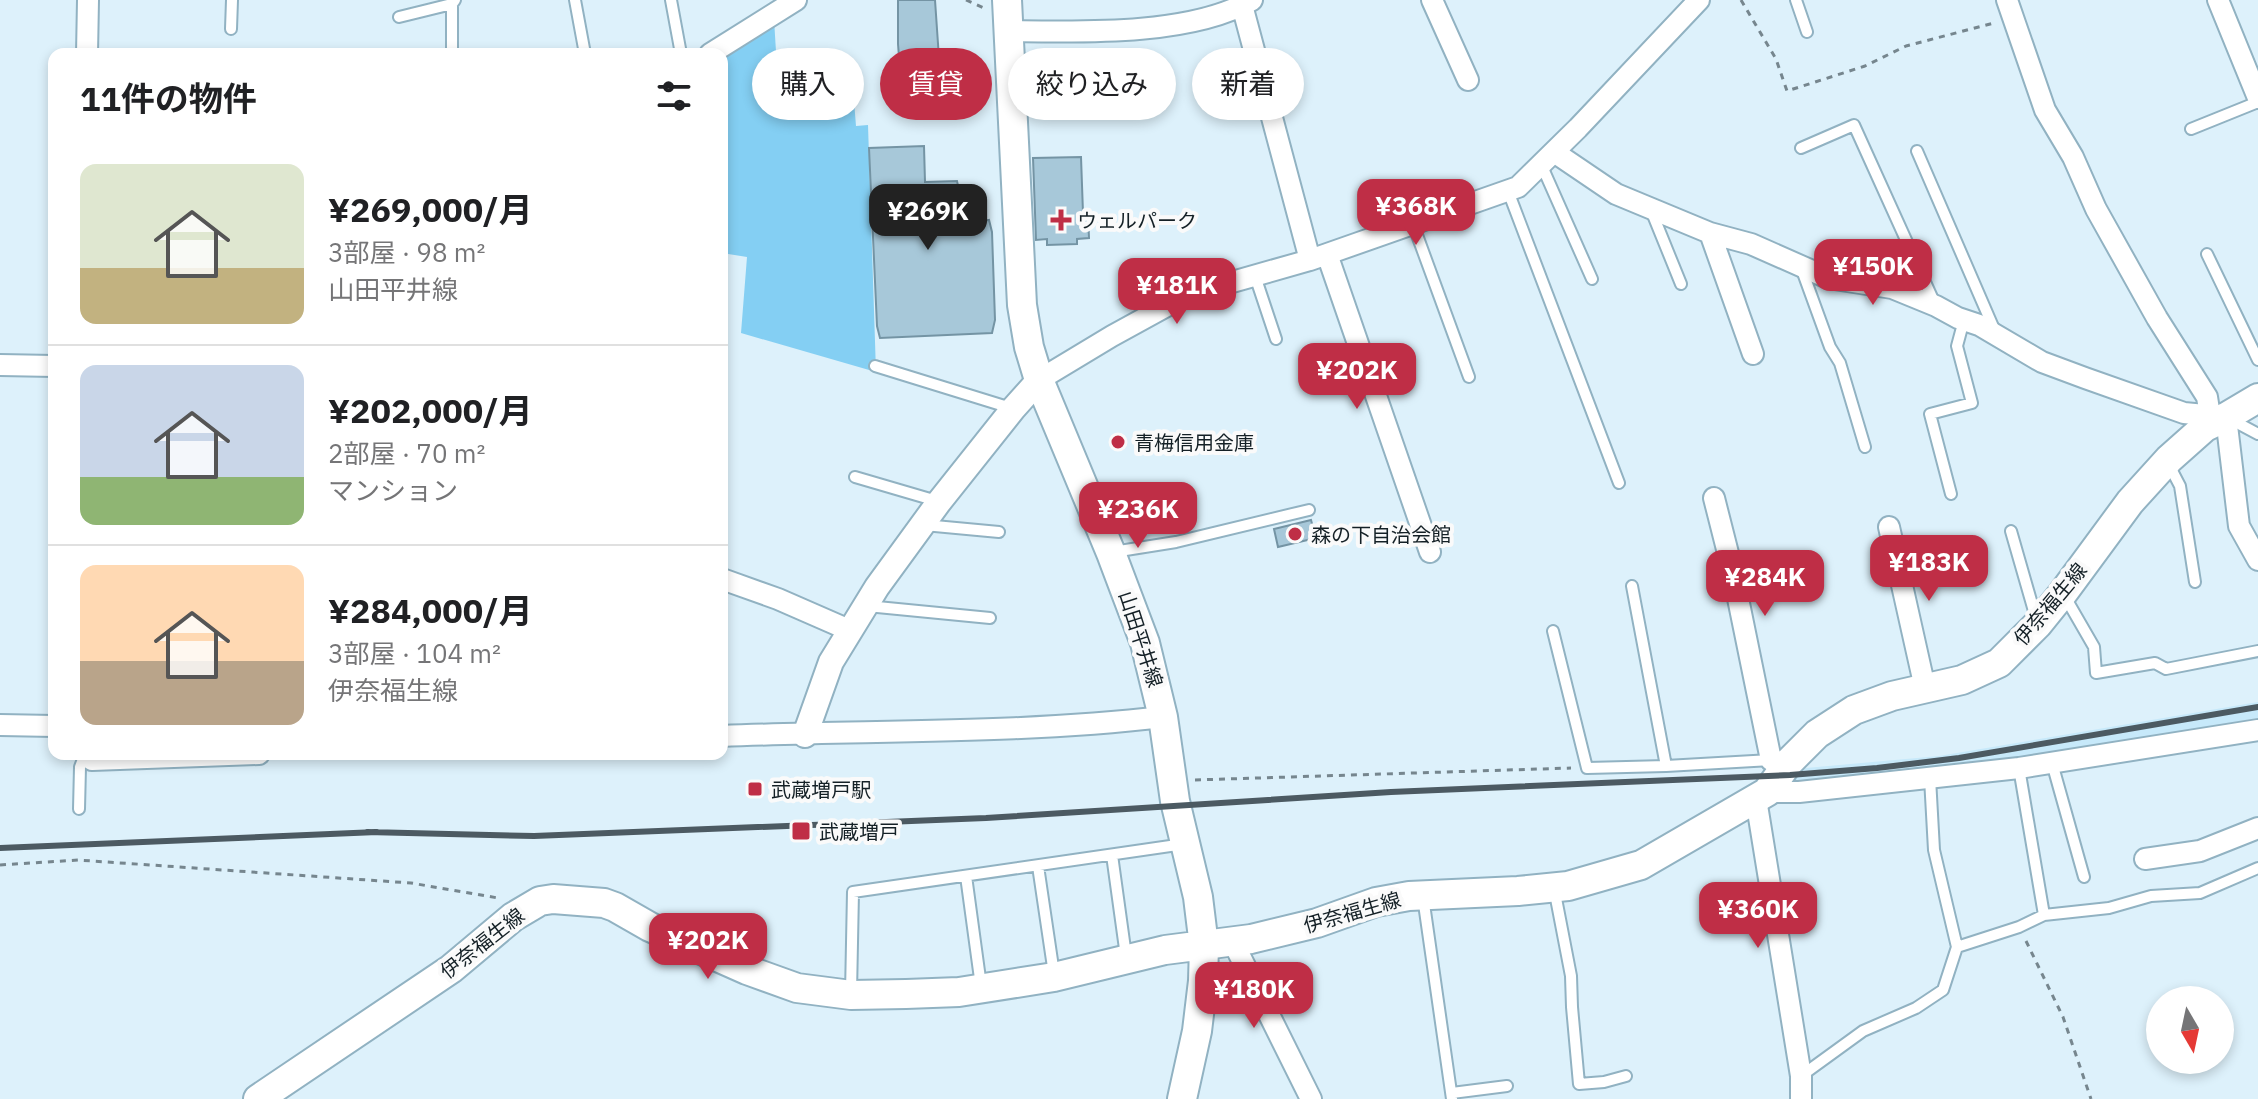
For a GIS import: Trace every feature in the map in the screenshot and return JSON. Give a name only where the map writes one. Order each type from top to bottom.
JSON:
[{"type":"main road","name":"山田平井線","points":[[1007,0],[1022,305],[1029,347],[1039,380],[1145,643],[1163,717],[1175,801],[1198,897],[1204,946],[1203,981],[1197,1031],[1182,1099]]},
{"type":"main road","name":"伊奈福生線","points":[[258,1099],[451,969],[513,917],[540,901],[553,899],[604,903],[747,970],[797,988],[851,995],[920,994],[1054,977],[1165,950],[1233,942],[1317,923],[1376,902],[1423,895],[1568,886],[1641,865],[1762,795],[1780,762],[1854,710],[1892,696],[1962,680],[1999,663],[2038,624],[2130,502],[2167,461],[2218,417],[2258,398]]},
{"type":"street","points":[[87,48],[88,0]]},
{"type":"street","points":[[720,48],[796,0]]},
{"type":"street","points":[[1432,0],[1468,80]]},
{"type":"street","points":[[805,735],[831,662],[865,605],[939,502],[1039,380],[1174,302],[1204,290],[1318,257],[1518,187],[1699,0]]},
{"type":"street","points":[[2218,0],[2258,100]]},
{"type":"street","points":[[1010,31],[1138,29],[1206,18],[1247,3],[1318,257],[1430,552]]},
{"type":"street","points":[[2010,9],[2045,110],[2078,166],[2096,209],[2157,318],[2218,417],[2239,526],[2258,560]]},
{"type":"street","points":[[1548,158],[1584,174],[1616,194],[1710,233],[1751,244],[1828,278],[1892,288],[1936,306],[1979,325],[2042,362],[2184,413],[2218,417]]},
{"type":"street","points":[[1710,233],[1753,354]]},
{"type":"street","points":[[0,365],[48,366]]},
{"type":"street","points":[[1714,498],[1780,762]]},
{"type":"street","points":[[1889,527],[1925,688]]},
{"type":"street","points":[[728,581],[849,630]]},
{"type":"street","points":[[728,736],[1015,728],[1163,717]]},
{"type":"street","points":[[0,725],[48,726]]},
{"type":"street","points":[[1801,1099],[1801,1076],[1762,795],[2019,768],[2258,730]]},
{"type":"street","points":[[2145,859],[2200,851],[2258,828]]},
{"type":"street","points":[[1233,942],[1311,1099]]},
{"type":"lane","points":[[231,29],[232,0]]},
{"type":"lane","points":[[575,0],[584,48]]},
{"type":"lane","points":[[671,0],[680,48]]},
{"type":"lane","points":[[1796,0],[1807,32]]},
{"type":"lane","points":[[399,17],[453,2],[452,48]]},
{"type":"lane","points":[[2191,129],[2258,100]]},
{"type":"lane","points":[[1801,148],[1854,125],[1936,306]]},
{"type":"lane","points":[[1917,151],[1996,335]]},
{"type":"lane","points":[[1548,158],[1592,279]]},
{"type":"lane","points":[[1508,191],[1619,483]]},
{"type":"lane","points":[[1650,208],[1681,284]]},
{"type":"lane","points":[[1413,224],[1469,377]]},
{"type":"lane","points":[[2207,254],[2258,360]]},
{"type":"lane","points":[[1802,268],[1830,347],[1840,363],[1865,447]]},
{"type":"lane","points":[[1255,276],[1276,339]]},
{"type":"lane","points":[[1951,494],[1930,414],[1972,403],[1957,346],[1964,320]]},
{"type":"lane","points":[[875,366],[1013,409]]},
{"type":"lane","points":[[2218,417],[2258,434]]},
{"type":"lane","points":[[2167,461],[2180,486],[2195,582]]},
{"type":"lane","points":[[855,477],[939,502]]},
{"type":"lane","points":[[1111,553],[1176,542],[1309,510]]},
{"type":"lane","points":[[922,525],[999,532]]},
{"type":"lane","points":[[2011,531],[2038,624]]},
{"type":"lane","points":[[1632,586],[1666,766]]},
{"type":"lane","points":[[2063,593],[2094,647],[2096,673],[2155,663],[2166,669],[2258,651]]},
{"type":"lane","points":[[865,605],[990,618]]},
{"type":"lane","points":[[1553,631],[1587,768],[1780,762]]},
{"type":"lane","points":[[79,809],[80,767],[84,760]]},
{"type":"lane","points":[[2052,763],[2084,877]]},
{"type":"lane","points":[[2019,768],[2044,915]]},
{"type":"lane","points":[[1801,1076],[1863,1031],[1916,1008],[1943,990],[1957,947],[1934,850],[1930,778]]},
{"type":"lane","points":[[851,995],[853,892],[1184,844]]},
{"type":"lane","points":[[1112,855],[1126,960]]},
{"type":"lane","points":[[1038,866],[1054,977]]},
{"type":"lane","points":[[1957,947],[2019,927],[2044,915],[2109,908],[2151,896],[2200,893],[2258,868]]},
{"type":"lane","points":[[966,876],[982,988]]},
{"type":"lane","points":[[1553,887],[1571,976],[1579,1084],[1626,1076]]},
{"type":"lane","points":[[1423,895],[1452,1096],[1507,1086]]},
{"type":"path","points":[[1741,0],[1776,59],[1787,91],[1865,66],[1906,46],[2010,9]]},
{"type":"path","points":[[1173,781],[1587,768]]},
{"type":"path","points":[[813,782],[813,794]]},
{"type":"path","points":[[0,865],[78,860],[411,883],[473,893]]},
{"type":"path","points":[[2019,927],[2063,1017],[2091,1099]]},
{"type":"shaded area","points":[[774,19],[776,48],[752,48],[752,120],[856,120],[856,126],[868,125],[876,372],[741,333],[747,257],[728,254],[728,50]]},
{"type":"shaded area","points":[[2258,702],[2258,718],[1929,771],[1784,784],[1795,769],[1939,756]]},
{"type":"building","points":[[898,0],[935,0],[938,48],[898,48]]},
{"type":"building","points":[[924,146],[925,182],[957,181],[960,195],[977,207],[983,221],[989,220],[995,320],[992,333],[880,338],[869,148]]},
{"type":"building","points":[[1081,157],[1083,213],[1088,213],[1089,238],[1077,239],[1077,244],[1047,245],[1047,239],[1036,240],[1033,158]]},
{"type":"building","name":"森の下自治会館","points":[[1311,520],[1316,538],[1278,547],[1274,529]]},
{"type":"railway","points":[[367,832],[534,836],[986,818],[1391,792],[1790,775],[1959,758],[2258,707]]},
{"type":"railway","points":[[0,848],[377,832]]},
{"type":"place","name":"ウェルパーク","points":[[1061,220]]},
{"type":"place","name":"青梅信用金庫","points":[[1118,442]]},
{"type":"place","name":"森の下自治会館","points":[[1295,534]]},
{"type":"place","name":"武蔵増戸駅","points":[[755,789]]},
{"type":"place","name":"武蔵増戸","points":[[801,831]]}]
